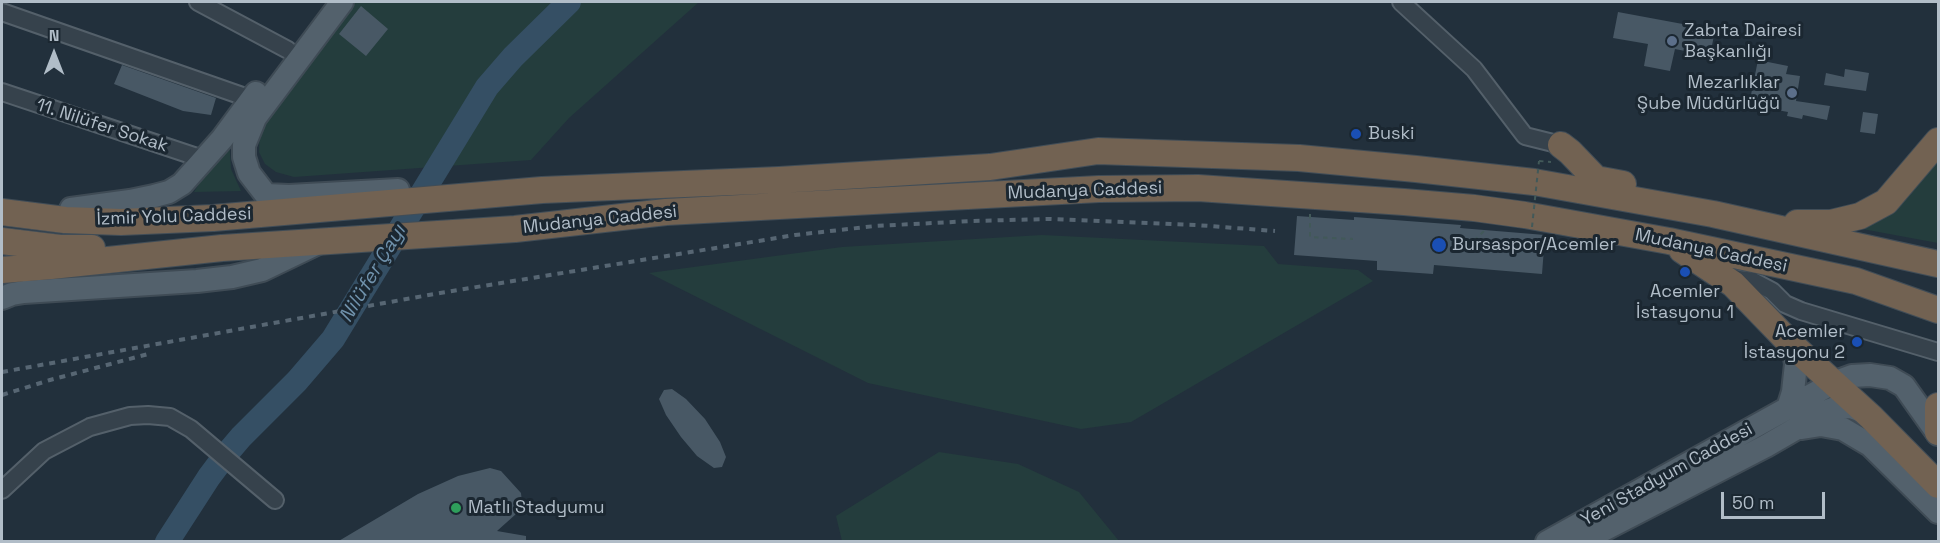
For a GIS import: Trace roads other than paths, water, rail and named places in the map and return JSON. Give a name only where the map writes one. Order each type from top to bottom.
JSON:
[{"type":"highway","points":[[1561,145],[1596,179],[1668,194],[1712,214],[1810,224],[1832,223],[1860,216],[1886,202],[1938,141]]},
{"type":"highway","name":"Mudanya Caddesi","points":[[346,202],[542,186],[779,180],[990,167],[1098,151],[1299,158],[1534,182],[1712,214],[1938,264]]},
{"type":"highway","name":"Mudanya Caddesi","points":[[222,248],[515,229],[666,212],[1094,189],[1198,188],[1474,208],[1669,241],[1856,282],[1938,310]]},
{"type":"highway","points":[[2,202],[71,209],[346,202]]},
{"type":"highway","name":"İzmir Yolu Caddesi","points":[[2,212],[65,220],[121,222],[213,218],[346,202]]},
{"type":"highway","name":"İzmir Yolu Caddesi","points":[[2,241],[60,248],[222,248]]},
{"type":"highway","points":[[1669,241],[1739,290],[1793,346],[1867,413],[1938,485]]},
{"type":"highway","points":[[2,270],[222,248]]},
{"type":"highway","points":[[1938,406],[1938,433]]},
{"type":"main road","points":[[71,209],[130,201],[169,192],[182,184],[222,139],[324,2]]},
{"type":"main road","points":[[342,2],[255,118],[248,132],[244,145],[244,157],[249,173],[266,195],[542,186]]},
{"type":"main road","points":[[2,298],[24,292],[232,277],[262,270],[328,241]]},
{"type":"main road","points":[[1788,408],[1793,392],[1796,364],[1793,346]]},
{"type":"main road","name":"Yeni Stadyum Caddesi","points":[[1547,542],[1833,383],[1852,376],[1870,375],[1890,378],[1904,386],[1938,433]]},
{"type":"main road","name":"Yeni Stadyum Caddesi","points":[[1580,542],[1798,428],[1822,413],[1836,408],[1851,408],[1867,413]]},
{"type":"main road","points":[[1798,428],[1821,425],[1843,429],[1870,445],[1938,512]]},
{"type":"street","points":[[1401,2],[1474,69],[1525,136],[1561,145]]},
{"type":"street","points":[[207,3],[288,50]]},
{"type":"street","points":[[2,12],[251,99]]},
{"type":"street","name":"11. Nilüfer Sokak","points":[[2,92],[197,166]]},
{"type":"street","points":[[1721,276],[1753,281],[1772,291],[1785,304],[1801,311],[1938,352]]},
{"type":"street","points":[[2,490],[44,451],[90,427],[130,416],[148,415],[170,417],[191,429],[275,500]]},
{"type":"waterway","name":"Nilüfer Çayı","points":[[167,542],[224,457],[297,381],[333,339],[487,87],[513,57],[569,2]]},
{"type":"railway","points":[[2,372],[440,293],[795,235],[875,226],[1049,219],[1196,225],[1275,231]]},
{"type":"railway","points":[[2,395],[152,353]]},
{"type":"place","name":"Zabıta Dairesi Başkanlığı","points":[[1672,41]]},
{"type":"place","name":"Mezarlıklar Şube Müdürlüğü","points":[[1792,93]]},
{"type":"place","name":"Buski","points":[[1356,134]]},
{"type":"place","name":"Bursaspor/Acemler","points":[[1439,245]]},
{"type":"place","name":"Acemler İstasyonu 1","points":[[1685,272]]},
{"type":"place","name":"Acemler İstasyonu 2","points":[[1857,342]]},
{"type":"place","name":"Matlı Stadyumu","points":[[456,508]]}]
